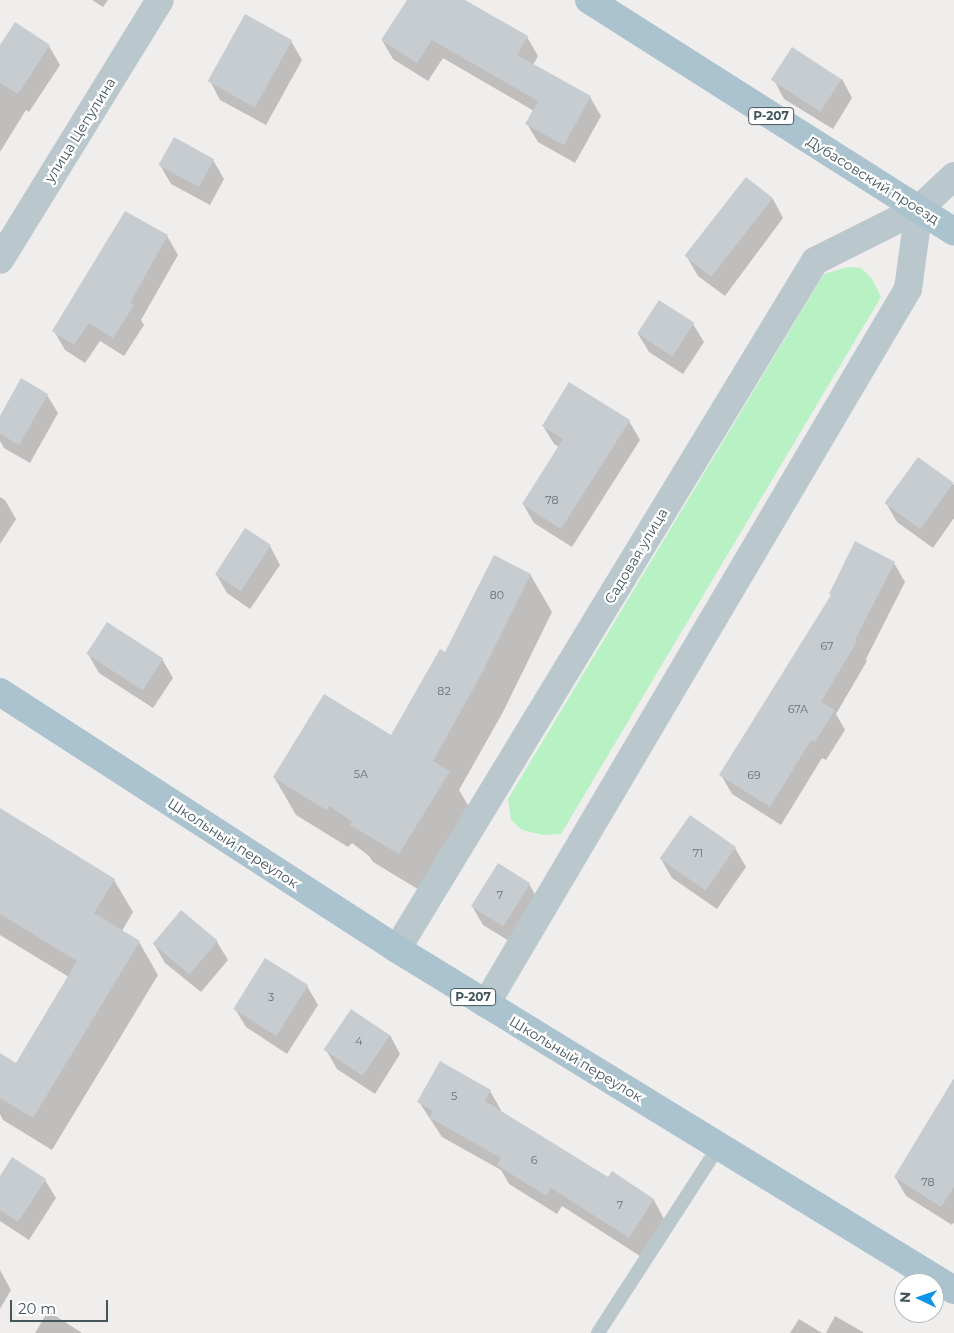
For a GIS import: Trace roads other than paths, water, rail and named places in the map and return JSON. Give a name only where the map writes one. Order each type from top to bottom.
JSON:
[{"type":"main road","name":"Дубасовский проезд","points":[[589,0],[954,232]]},
{"type":"main road","name":"Школьный переулок","points":[[0,692],[397,949],[954,1290]]},
{"type":"street","name":"улица Цепулина","points":[[0,260],[160,0]]},
{"type":"street","name":"Садовая улица","points":[[397,949],[816,261],[919,209],[954,176]]},
{"type":"street","points":[[486,1004],[908,289],[919,209]]},
{"type":"lane","points":[[598,1333],[719,1146]]}]
